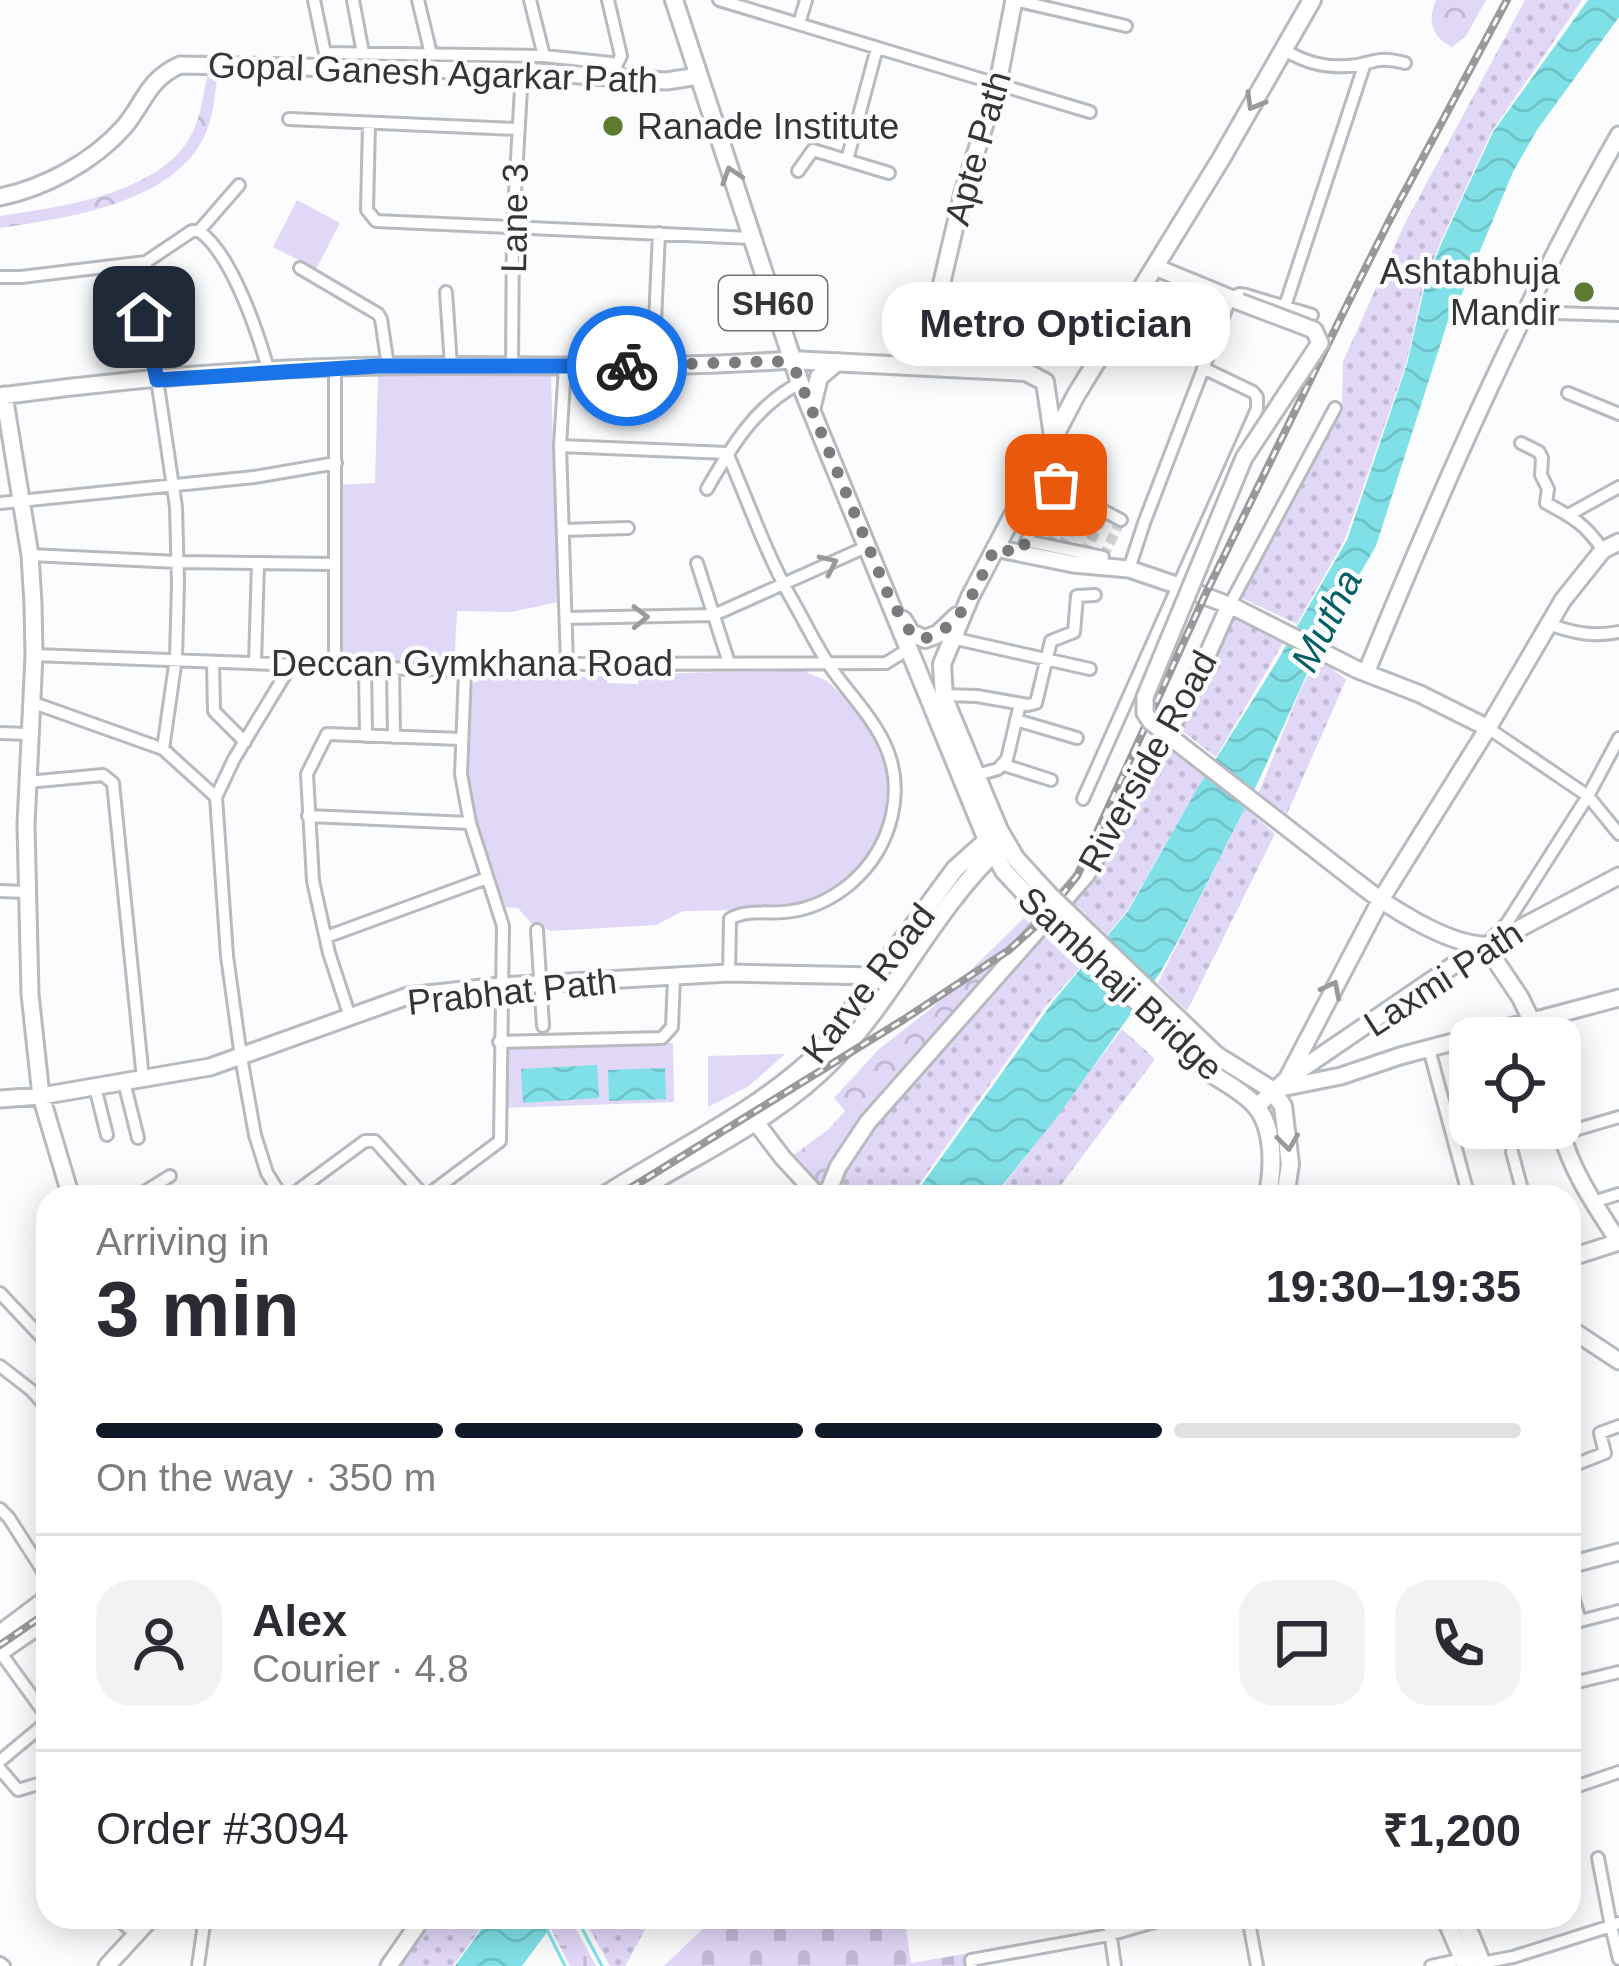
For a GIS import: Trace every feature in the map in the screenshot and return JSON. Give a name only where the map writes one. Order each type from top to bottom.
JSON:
[{"type":"main road","name":"SH60","points":[[674,0],[791,369],[890,599],[907,650],[977,811],[996,841]]},
{"type":"main road","points":[[996,841],[977,775],[942,691],[942,664],[950,641],[1076,395],[1312,0]]},
{"type":"main road","points":[[791,369],[837,362],[1026,372],[1045,382],[1053,439]]},
{"type":"main road","points":[[811,411],[819,377],[837,362]]},
{"type":"main road","points":[[890,599],[911,633],[921,639],[938,634],[963,610]]},
{"type":"main road","points":[[977,811],[963,874],[1014,883]]},
{"type":"main road","name":"Sambhaji Bridge","points":[[996,841],[1016,860],[1042,899],[1212,1074],[1257,1106]]},
{"type":"main road","name":"Sambhaji Bridge","points":[[996,841],[1014,883],[1042,899],[1216,1055],[1280,1085]]},
{"type":"main road","name":"Karve Road","points":[[624,1185],[747,1118],[783,1104],[832,1061],[882,981],[963,874],[996,841]]},
{"type":"main road","points":[[1280,1085],[1290,1163],[1283,1185]]},
{"type":"main road","points":[[1257,1106],[1279,1185]]},
{"type":"main road","name":"Karve Road","points":[[646,1185],[747,1118]]},
{"type":"main road","points":[[0,1634],[36,1607]]},
{"type":"main road","points":[[0,1652],[36,1626]]},
{"type":"main road","points":[[1453,1929],[1474,1963]]},
{"type":"main road","points":[[1466,1929],[1474,1963]]},
{"type":"street","points":[[314,0],[325,53],[544,56],[616,72],[622,56],[608,0]]},
{"type":"street","points":[[353,0],[363,53]]},
{"type":"street","points":[[418,0],[431,54]]},
{"type":"street","points":[[530,0],[544,56]]},
{"type":"street","points":[[719,0],[1090,112]]},
{"type":"street","points":[[799,24],[806,0]]},
{"type":"street","points":[[1014,0],[1126,26]]},
{"type":"street","name":"Apte Path","points":[[932,367],[952,239],[998,83],[1014,0]]},
{"type":"street","points":[[847,160],[877,48]]},
{"type":"street","points":[[1284,50],[1318,65],[1385,58],[1405,63]]},
{"type":"street","points":[[1286,306],[1365,63]]},
{"type":"street","name":"Gopal Ganesh Agarkar Path","points":[[0,197],[37,186],[88,158],[121,130],[154,81],[180,65],[616,72],[666,81],[699,76]]},
{"type":"street","name":"Lane 3","points":[[512,366],[513,228],[522,70]]},
{"type":"street","points":[[289,119],[517,128]]},
{"type":"street","points":[[369,124],[367,210],[373,220],[752,238]]},
{"type":"street","points":[[1362,671],[1526,312],[1619,135]]},
{"type":"street","points":[[797,171],[813,150],[889,172]]},
{"type":"street","points":[[199,231],[239,185]]},
{"type":"street","points":[[0,277],[146,262],[199,231],[207,236],[256,325],[269,372]]},
{"type":"street","points":[[653,366],[658,233]]},
{"type":"street","points":[[146,262],[144,317],[176,507],[178,562],[176,658],[163,749]]},
{"type":"street","points":[[1155,267],[1313,330],[1320,343],[1244,458],[1145,697],[1145,713],[1380,901],[1463,944],[1484,946],[1531,1017]]},
{"type":"street","points":[[300,268],[378,314],[388,366]]},
{"type":"street","points":[[446,292],[451,366]]},
{"type":"street","points":[[1129,569],[1152,486],[1239,294],[1312,315]]},
{"type":"street","points":[[1526,312],[1619,315]]},
{"type":"street","points":[[67,1185],[40,1096],[30,994],[27,782],[34,655],[30,555],[2,396],[157,380],[388,366],[791,369]]},
{"type":"street","points":[[565,366],[560,446],[567,664]]},
{"type":"street","points":[[335,368],[335,666]]},
{"type":"street","points":[[1083,799],[1258,402],[1253,392],[1203,368]]},
{"type":"street","points":[[707,489],[791,369]]},
{"type":"street","points":[[1568,393],[1619,414]]},
{"type":"street","name":"Riverside Road","points":[[828,1185],[868,1122],[1086,875],[1189,696],[1335,408]]},
{"type":"street","points":[[1257,1106],[1280,1085],[1380,901],[1563,599],[1611,546],[1570,514],[1546,503],[1542,458],[1521,443]]},
{"type":"street","points":[[560,446],[728,453]]},
{"type":"street","points":[[728,453],[784,585],[888,752],[895,797],[879,851],[849,885],[795,911],[732,917],[729,973]]},
{"type":"street","points":[[0,503],[254,478],[335,463]]},
{"type":"street","points":[[1034,474],[1120,520]]},
{"type":"street","points":[[1024,547],[1056,485]]},
{"type":"street","points":[[1570,514],[1619,488]]},
{"type":"street","points":[[562,530],[628,528]]},
{"type":"street","points":[[566,618],[714,615],[866,547]]},
{"type":"street","points":[[1024,547],[1073,564],[1129,569],[1179,586],[1420,694],[1488,728],[1588,796],[1619,834]]},
{"type":"street","points":[[995,548],[1103,557]]},
{"type":"street","points":[[30,555],[335,565]]},
{"type":"street","points":[[255,663],[258,563]]},
{"type":"street","points":[[697,563],[729,663]]},
{"type":"street","points":[[942,691],[1028,706],[1036,703],[1051,640],[1074,632],[1077,596],[1095,595]]},
{"type":"street","points":[[1548,624],[1577,634],[1619,632]]},
{"type":"street","points":[[950,641],[1090,669]]},
{"type":"street","name":"Deccan Gymkhana Road","points":[[34,655],[465,670],[567,664],[886,663],[907,650]]},
{"type":"street","points":[[213,662],[214,711],[245,742]]},
{"type":"street","points":[[276,1185],[267,1173],[255,1135],[241,1057],[227,956],[216,797],[291,665]]},
{"type":"street","points":[[365,668],[366,736]]},
{"type":"street","points":[[392,668],[394,737]]},
{"type":"street","points":[[441,1185],[500,1141],[503,926],[470,823],[461,774],[465,670]]},
{"type":"street","points":[[31,702],[163,749],[216,797]]},
{"type":"street","points":[[1004,765],[1020,704]]},
{"type":"street","points":[[1016,720],[1077,739]]},
{"type":"street","points":[[0,733],[29,734]]},
{"type":"street","points":[[350,1017],[313,881],[307,774],[327,734],[461,739]]},
{"type":"street","points":[[1484,946],[1507,923],[1619,738]]},
{"type":"street","points":[[977,775],[1004,765],[1052,780]]},
{"type":"street","points":[[27,782],[103,775],[113,783],[143,1079]]},
{"type":"street","points":[[308,816],[470,823]]},
{"type":"street","name":"Laxmi Path","points":[[1280,1085],[1484,946],[1619,876]]},
{"type":"street","points":[[326,938],[487,878]]},
{"type":"street","points":[[0,891],[26,892]]},
{"type":"street","points":[[538,930],[543,1026]]},
{"type":"street","name":"Prabhat Path","points":[[0,1099],[210,1067],[408,996],[729,973],[882,981]]},
{"type":"street","points":[[500,1042],[662,1038],[672,1027],[674,976]]},
{"type":"street","points":[[1548,1017],[1619,998]]},
{"type":"street","points":[[1280,1085],[1341,1076],[1449,1043]]},
{"type":"street","points":[[1429,1048],[1466,1185]]},
{"type":"street","points":[[1328,1054],[1332,1069],[1341,1076]]},
{"type":"street","points":[[124,1082],[138,1138]]},
{"type":"street","points":[[95,1087],[106,1135]]},
{"type":"street","points":[[1581,1126],[1619,1117]]},
{"type":"street","points":[[747,1118],[800,1185]]},
{"type":"street","points":[[302,1185],[365,1141],[375,1141],[414,1185]]},
{"type":"street","points":[[1566,1149],[1619,1242],[1581,1254]]},
{"type":"street","points":[[1512,1152],[1521,1185]]},
{"type":"street","points":[[155,1185],[170,1175]]},
{"type":"street","points":[[796,1179],[805,1185]]},
{"type":"street","points":[[1593,1202],[1619,1194]]},
{"type":"street","points":[[0,1293],[36,1331]]},
{"type":"street","points":[[1581,1336],[1619,1361]]},
{"type":"street","points":[[0,1366],[36,1396]]},
{"type":"street","points":[[1581,1462],[1605,1453],[1600,1432],[1619,1426]]},
{"type":"street","points":[[0,1509],[36,1561]]},
{"type":"street","points":[[0,1531],[18,1532]]},
{"type":"street","points":[[1581,1562],[1619,1552]]},
{"type":"street","points":[[1581,1621],[1619,1611]]},
{"type":"street","points":[[0,1652],[36,1703]]},
{"type":"street","points":[[1581,1681],[1619,1672]]},
{"type":"street","points":[[36,1731],[0,1765],[18,1790],[36,1785]]},
{"type":"street","points":[[1581,1785],[1619,1772]]},
{"type":"street","points":[[1598,1858],[1619,1959]]},
{"type":"street","points":[[1431,1966],[1513,1957],[1615,1924]]},
{"type":"street","points":[[130,1929],[136,1934]]},
{"type":"street","points":[[110,1965],[141,1929]]},
{"type":"street","points":[[198,1966],[203,1929]]},
{"type":"street","points":[[389,1966],[415,1929]]},
{"type":"street","points":[[1109,1929],[1114,1966]]},
{"type":"street","points":[[972,1963],[1130,1929]]},
{"type":"street","points":[[1250,1929],[1257,1966]]},
{"type":"street","points":[[1040,1948],[1044,1966]]},
{"type":"green space","points":[[1436,0],[1486,0],[1466,36],[1452,47],[1433,28]]},
{"type":"green space","points":[[1525,0],[1582,0],[1492,131],[1441,241],[1424,284],[1406,364],[1345,539],[1297,624],[1242,598],[1342,409],[1343,362],[1403,227]]},
{"type":"green space","points":[[218,71],[205,135],[169,177],[115,204],[0,228],[0,216],[111,193],[162,167],[182,149],[195,127],[208,72]]},
{"type":"green space","points":[[297,200],[340,223],[316,269],[273,247]]},
{"type":"green space","points":[[551,375],[558,602],[511,612],[457,611],[454,668],[339,664],[338,485],[375,483],[378,376]]},
{"type":"green space","points":[[1235,617],[1283,643],[1216,757],[1177,727]]},
{"type":"green space","points":[[1318,657],[1346,680],[1286,816],[1259,792]]},
{"type":"green space","points":[[801,670],[827,681],[863,715],[886,753],[893,797],[877,850],[838,890],[795,909],[683,911],[656,925],[551,931],[531,923],[518,908],[505,907],[466,777],[473,683],[485,678],[606,676],[607,683],[638,684],[639,674]]},
{"type":"green space","points":[[1167,746],[1205,776],[1127,911],[1107,935],[1073,902]]},
{"type":"green space","points":[[1245,808],[1275,834],[1187,1011],[1158,983]]},
{"type":"green space","points":[[1024,918],[1038,931],[841,1152],[823,1185],[817,1185],[790,1158],[845,1111],[834,1098],[879,1049],[932,1008]]},
{"type":"green space","points":[[1040,932],[1079,969],[1046,1006],[919,1185],[840,1185],[863,1136]]},
{"type":"green space","points":[[1122,1029],[1155,1059],[1061,1185],[1004,1185]]},
{"type":"green space","points":[[673,1043],[674,1102],[504,1108],[502,1048]]},
{"type":"green space","points":[[785,1054],[749,1086],[708,1107],[708,1056]]},
{"type":"green space","points":[[425,1929],[480,1929],[453,1966],[399,1966]]},
{"type":"green space","points":[[551,1929],[576,1929],[596,1966],[570,1966]]},
{"type":"green space","points":[[590,1929],[645,1929],[625,1966],[610,1966]]},
{"type":"green space","points":[[703,1929],[906,1929],[911,1963],[965,1954],[967,1966],[664,1966]]},
{"type":"water","name":"Mutha","points":[[1588,0],[1619,0],[1619,17],[1537,130],[1513,172],[1452,308],[1376,546],[1325,634],[1260,778],[1160,973],[1003,1185],[922,1185],[1052,1003],[1128,911],[1347,540],[1407,364],[1425,285],[1493,132]]},
{"type":"water","points":[[597,1065],[599,1098],[523,1103],[521,1069]]},
{"type":"water","points":[[665,1068],[666,1099],[609,1101],[608,1070]]},
{"type":"water","points":[[481,1929],[549,1929],[522,1966],[455,1966]]},
{"type":"waterway","points":[[582,1929],[602,1966]]},
{"type":"waterway","points":[[547,1930],[565,1966]]},
{"type":"tunnel","points":[[1049,546],[1075,496]]},
{"type":"tunnel","points":[[1061,548],[1087,502]]},
{"type":"tunnel","points":[[1084,554],[1105,512]]},
{"type":"tunnel","points":[[1103,557],[1121,520]]},
{"type":"railway","points":[[635,1185],[1009,950],[1041,921],[1077,876],[1206,593],[1344,311],[1507,0]]},
{"type":"railway","points":[[0,1645],[36,1620]]},
{"type":"way so far","points":[[627,366],[777,361],[796,372],[890,599],[911,633],[921,639],[938,634],[963,610],[995,548],[1020,553],[1056,485]]},
{"type":"place","name":"Ranade Institute","points":[[613,126]]},
{"type":"place","name":"Ashtabhuja Mandir","points":[[1584,292]]},
{"type":"place","name":"Metro Optician","points":[[1056,485]]},
{"type":"route","points":[[144,317],[157,380],[378,366],[627,366]]}]
